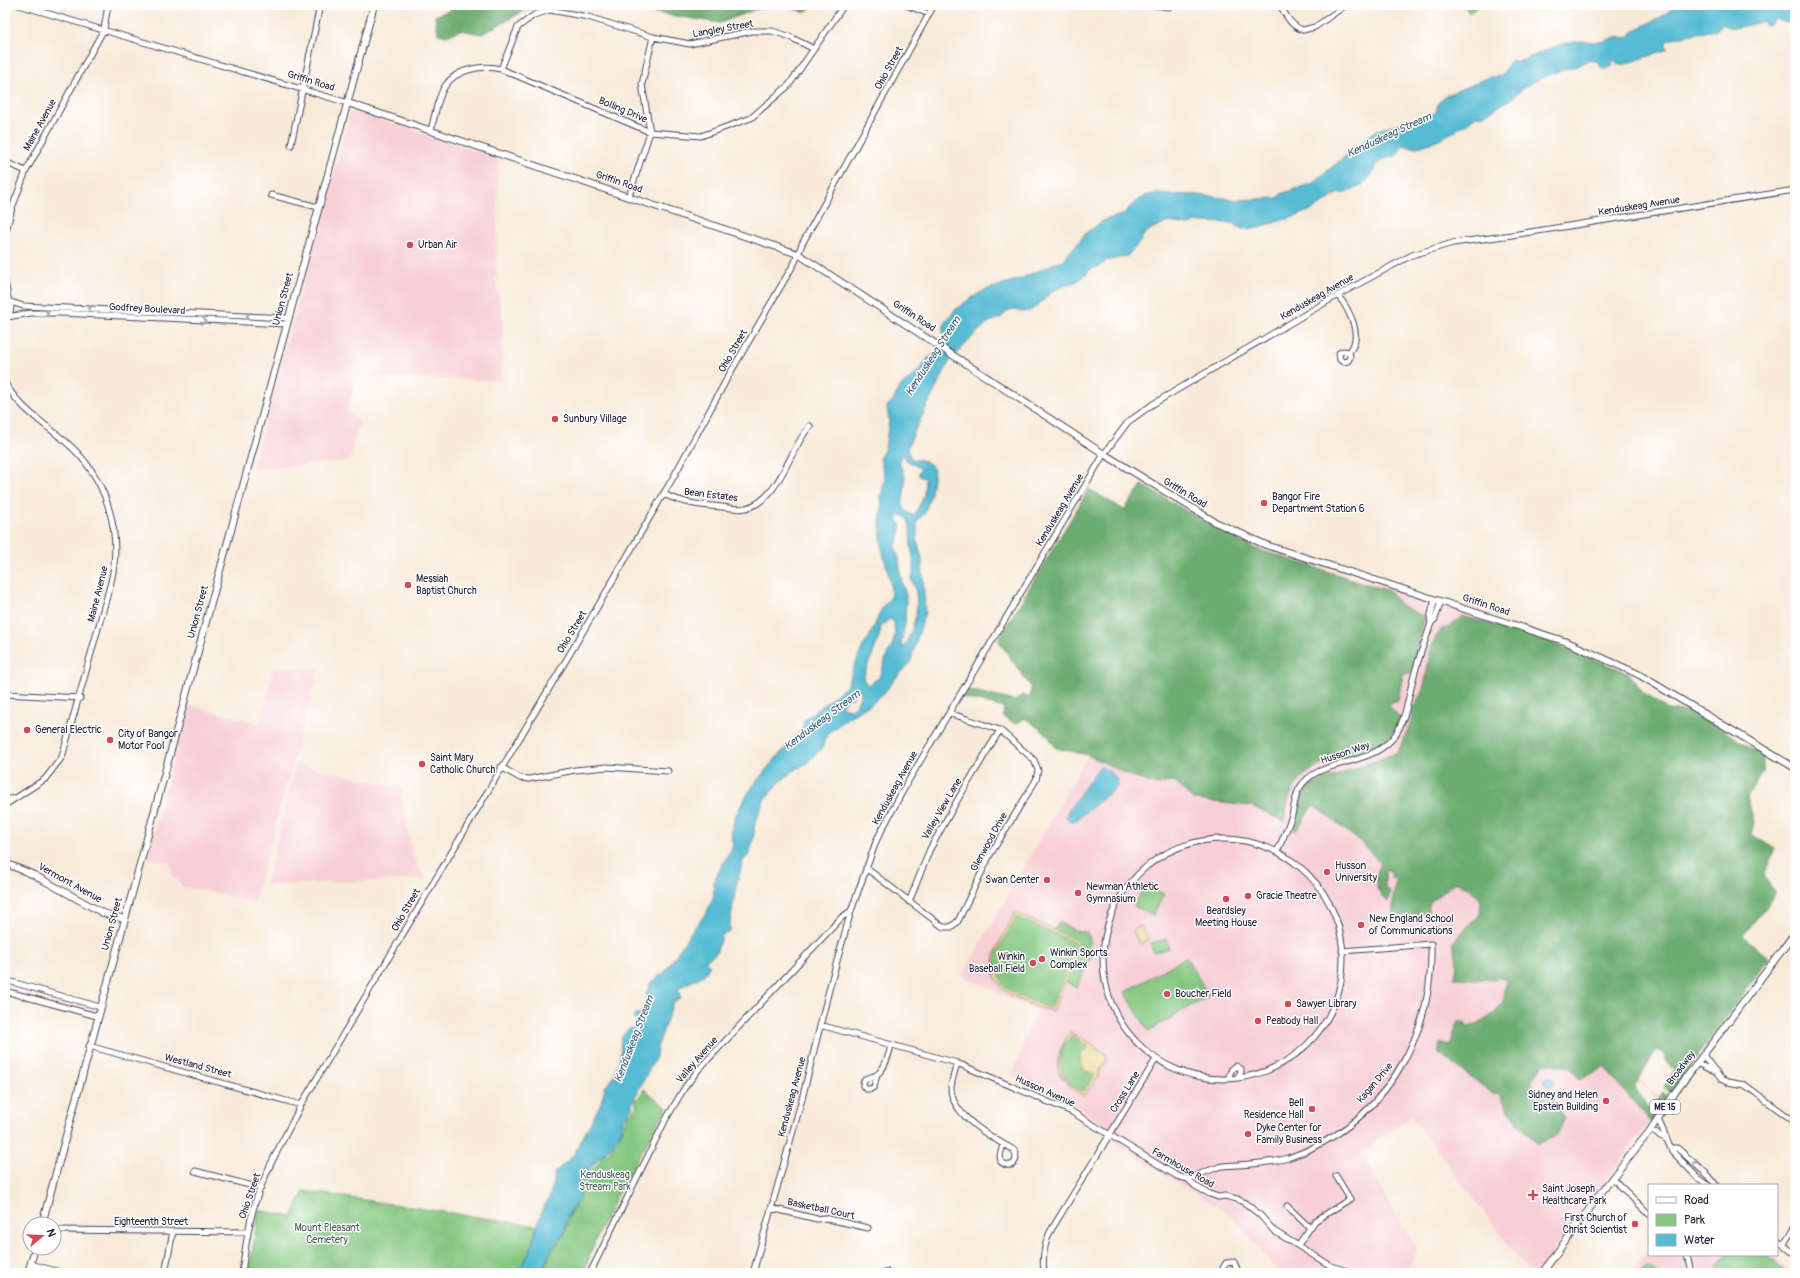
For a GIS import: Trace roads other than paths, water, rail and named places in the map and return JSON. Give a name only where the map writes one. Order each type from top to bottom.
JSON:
[{"type":"main road","name":"Union Street","points":[[44,1216],[97,1016],[374,5]]},
{"type":"main road","name":"Griffin Road","points":[[348,103],[630,196],[798,254],[935,342],[1104,454],[1216,522],[1266,545],[1566,642],[1608,659],[1638,674],[1795,768]]},
{"type":"main road","name":"Vermont Avenue","points":[[5,863],[34,875],[103,913],[124,919]]},
{"type":"main road","name":"Broadway","points":[[1542,1273],[1612,1178],[1650,1130],[1676,1091],[1795,933]]},
{"type":"main road","points":[[28,1273],[33,1256]]},
{"type":"street","name":"Griffin Road","points":[[19,5],[104,29],[348,103]]},
{"type":"street","name":"Maine Avenue","points":[[5,235],[12,208],[26,171],[104,29],[108,5]]},
{"type":"street","points":[[291,145],[320,5]]},
{"type":"street","name":"Bolling Drive","points":[[431,130],[441,95],[446,85],[472,68],[488,66],[501,69],[650,132],[701,136],[751,118],[789,86],[844,5]]},
{"type":"street","points":[[906,5],[929,14]]},
{"type":"street","name":"Ohio Street","points":[[242,1273],[248,1232],[254,1207],[261,1188],[301,1104],[581,635],[663,494],[798,254],[934,5]]},
{"type":"street","points":[[1156,5],[1169,7],[1176,5]]},
{"type":"street","points":[[1280,5],[1290,22],[1294,26],[1303,30],[1315,27],[1346,5]]},
{"type":"street","name":"Langley Street","points":[[501,69],[518,27],[534,15],[550,10],[588,17],[653,37],[690,44],[752,31],[772,31],[788,36],[814,49]]},
{"type":"street","points":[[630,196],[650,132],[642,84],[653,37]]},
{"type":"street","points":[[5,162],[26,171]]},
{"type":"street","name":"Kenduskeag Avenue","points":[[753,1273],[851,911],[866,868],[888,816],[1104,454],[1128,422],[1153,404],[1338,295],[1412,255],[1453,243],[1520,234],[1795,190]]},
{"type":"street","points":[[271,195],[318,207]]},
{"type":"street","points":[[5,281],[11,310],[6,317]]},
{"type":"street","points":[[1338,295],[1350,314],[1353,326],[1355,342],[1349,352]]},
{"type":"street","name":"Godfrey Boulevard","points":[[8,299],[23,306],[287,321]]},
{"type":"street","name":"Godfrey Boulevard","points":[[6,317],[31,313],[60,313],[287,321]]},
{"type":"street","name":"Maine Avenue","points":[[5,383],[18,401],[81,456],[97,479],[111,516],[115,540],[114,568],[80,698],[65,747],[57,765],[45,780],[5,805]]},
{"type":"street","name":"Bean Estates","points":[[663,494],[681,502],[696,505],[745,508],[757,504],[771,491],[802,435],[810,426]]},
{"type":"street","name":"Husson Way","points":[[1277,852],[1288,826],[1298,790],[1305,782],[1313,774],[1324,769],[1365,758],[1374,754],[1391,740],[1398,730],[1403,718],[1415,670],[1431,623],[1435,620],[1438,600]]},
{"type":"street","points":[[5,694],[80,698]]},
{"type":"street","name":"Glenwood Drive","points":[[866,868],[943,927],[951,927],[958,921],[990,855],[1036,780],[1038,770],[1034,760],[1000,730],[949,713]]},
{"type":"street","name":"Valley View Lane","points":[[909,902],[930,849],[958,799],[1000,730]]},
{"type":"street","points":[[501,767],[520,778],[529,779],[575,770],[607,767],[668,772]]},
{"type":"street","name":"Maine Avenue","points":[[5,800],[16,798]]},
{"type":"street","points":[[1218,839],[1233,839],[1263,846],[1277,852],[1303,870],[1324,894],[1337,921],[1342,951],[1341,977],[1332,1008],[1323,1026],[1311,1041],[1296,1054],[1280,1065],[1251,1076],[1211,1077],[1193,1074],[1156,1059],[1133,1039],[1123,1026],[1114,1011],[1108,995],[1104,974],[1103,952],[1106,931],[1117,901],[1130,883],[1150,863],[1168,852],[1188,844],[1218,839]]},
{"type":"street","name":"Valley Avenue","points":[[590,1273],[666,1119],[688,1082],[842,918],[851,911]]},
{"type":"street","name":"Kagan Drive","points":[[1188,1179],[1219,1167],[1265,1163],[1285,1159],[1304,1152],[1341,1132],[1367,1109],[1398,1071],[1412,1048],[1427,1000],[1430,975],[1431,944],[1342,951]]},
{"type":"street","points":[[5,980],[100,1006]]},
{"type":"street","points":[[5,991],[97,1016]]},
{"type":"street","name":"Husson Avenue","points":[[820,1025],[891,1046],[957,1063],[1072,1112],[1109,1134]]},
{"type":"street","name":"Westland Street","points":[[89,1046],[301,1104]]},
{"type":"street","points":[[877,1075],[883,1068],[891,1046]]},
{"type":"street","points":[[1703,1055],[1715,1072],[1726,1082],[1745,1085],[1795,1122]]},
{"type":"street","name":"Cross Lane","points":[[1109,1134],[1156,1059]]},
{"type":"street","points":[[957,1063],[951,1087],[953,1098],[958,1108],[967,1120],[1003,1144]]},
{"type":"street","points":[[1697,1063],[1715,1072]]},
{"type":"street","points":[[1229,1076],[1232,1069],[1236,1066],[1241,1069],[1242,1072],[1238,1076]]},
{"type":"street","points":[[1658,1119],[1666,1139],[1672,1148],[1672,1151],[1697,1177],[1707,1184]]},
{"type":"street","points":[[1650,1130],[1666,1139]]},
{"type":"street","points":[[1044,1273],[1044,1249],[1050,1232],[1109,1134]]},
{"type":"street","name":"Farmhouse Road","points":[[1109,1134],[1177,1176],[1188,1179],[1194,1186],[1218,1197],[1225,1196],[1245,1203],[1260,1214],[1274,1231],[1331,1266],[1349,1273]]},
{"type":"street","points":[[1672,1148],[1677,1148],[1715,1184]]},
{"type":"street","points":[[195,1171],[261,1188]]},
{"type":"street","points":[[1298,1245],[1315,1221],[1350,1199],[1336,1176]]},
{"type":"street","points":[[1612,1178],[1648,1213]]},
{"type":"street","points":[[1287,1206],[1310,1228]]},
{"type":"street","name":"Basketball Court","points":[[771,1208],[817,1219],[824,1218],[868,1228]]},
{"type":"street","points":[[1784,1244],[1795,1225]]},
{"type":"street","name":"Eighteenth Street","points":[[62,1230],[248,1232]]},
{"type":"street","points":[[165,1273],[173,1231]]},
{"type":"street","points":[[1778,1241],[1795,1254]]},
{"type":"street","points":[[1687,1256],[1692,1273]]},
{"type":"street","points":[[1224,1273],[1223,1268],[1226,1263],[1234,1262],[1237,1269],[1234,1273]]},
{"type":"street","points":[[31,1264],[63,1273]]},
{"type":"street","points":[[1158,1273],[1166,1273]]},
{"type":"water","name":"Kenduskeag Stream","points":[[1677,5],[1795,5],[1795,23],[1788,23],[1775,19],[1771,24],[1765,25],[1763,21],[1737,27],[1722,24],[1717,30],[1685,35],[1666,41],[1666,46],[1668,49],[1623,65],[1618,64],[1614,60],[1612,61],[1613,66],[1606,69],[1601,67],[1599,62],[1590,60],[1577,66],[1555,72],[1523,88],[1511,99],[1484,115],[1476,116],[1463,126],[1459,127],[1456,131],[1430,143],[1416,147],[1404,145],[1401,147],[1398,154],[1378,163],[1372,175],[1361,186],[1345,193],[1339,193],[1314,209],[1294,217],[1255,228],[1242,229],[1232,223],[1196,222],[1188,225],[1169,222],[1153,228],[1144,234],[1140,242],[1127,256],[1107,260],[1100,266],[1091,269],[1078,281],[1054,290],[1030,311],[1021,312],[1014,309],[1008,310],[1001,318],[989,322],[974,335],[949,362],[908,447],[909,455],[914,460],[921,460],[930,464],[934,470],[931,493],[924,514],[917,521],[917,541],[922,559],[925,612],[910,663],[884,693],[871,704],[847,718],[827,734],[822,748],[807,763],[793,771],[779,783],[764,800],[754,827],[750,853],[743,861],[736,886],[730,932],[722,935],[716,953],[705,961],[710,965],[704,974],[678,989],[681,998],[673,1002],[657,1048],[656,1057],[632,1102],[632,1108],[624,1119],[619,1135],[611,1147],[590,1169],[580,1190],[579,1200],[572,1208],[567,1219],[564,1234],[551,1250],[543,1273],[517,1273],[530,1252],[542,1210],[550,1196],[555,1172],[573,1156],[601,1103],[605,1087],[613,1078],[620,1059],[621,1038],[628,1029],[636,1028],[639,1024],[633,1018],[635,1014],[642,1014],[647,991],[651,982],[665,972],[691,932],[707,912],[714,895],[713,882],[733,846],[732,831],[736,816],[744,799],[768,767],[803,728],[804,720],[846,687],[862,648],[869,638],[883,606],[891,597],[890,580],[882,549],[880,522],[882,508],[881,495],[885,478],[880,458],[885,448],[889,422],[887,406],[894,399],[899,388],[921,369],[928,358],[936,354],[944,339],[943,329],[945,322],[955,310],[985,290],[1020,279],[1064,259],[1087,232],[1104,220],[1122,215],[1136,201],[1145,196],[1154,194],[1200,195],[1239,200],[1277,198],[1281,194],[1313,183],[1378,130],[1436,113],[1438,103],[1447,95],[1490,77],[1502,75],[1512,60],[1518,62],[1562,44],[1581,41],[1601,42],[1619,36],[1624,38],[1630,36],[1633,31],[1661,17]],"holes":[[[904,454],[906,460],[921,469],[918,474],[925,479],[924,496],[914,516],[908,513],[903,506],[905,478],[898,462]],[[897,515],[902,515],[906,518],[910,526],[914,566],[911,579],[915,587],[917,605],[914,624],[903,649],[901,643],[905,624],[906,596],[901,579],[899,558],[895,547],[901,528]],[[890,619],[894,621],[895,635],[892,647],[888,653],[879,678],[868,685],[863,679],[878,640],[881,626]],[[858,690],[862,691],[857,704],[851,709],[841,707],[847,698],[853,698],[853,693]]]},
{"type":"water","points":[[1100,766],[1115,776],[1117,787],[1074,822],[1070,822],[1066,816],[1067,812]]},
{"type":"water","points":[[1547,1077],[1551,1077],[1553,1078],[1553,1086],[1547,1087],[1544,1084],[1544,1080]]},
{"type":"place","name":"Urban Air","points":[[410,245]]},
{"type":"place","name":"Sunbury Village","points":[[555,419]]},
{"type":"place","name":"Bangor Fire Department Station 6","points":[[1264,503]]},
{"type":"place","name":"Messiah Baptist Church","points":[[408,585]]},
{"type":"place","name":"General Electric","points":[[27,730]]},
{"type":"place","name":"City of Bangor Motor Pool","points":[[110,740]]},
{"type":"place","name":"Saint Mary Catholic Church","points":[[422,764]]},
{"type":"place","name":"Husson University","points":[[1327,872]]},
{"type":"place","name":"Swan Center","points":[[1047,880]]},
{"type":"place","name":"Newman Athletic Gymnasium","points":[[1078,893]]},
{"type":"place","name":"Gracie Theatre","points":[[1248,896]]},
{"type":"place","name":"Beardsley Meeting House","points":[[1226,899]]},
{"type":"place","name":"New England School of Communications","points":[[1361,925]]},
{"type":"place","name":"Winkin Sports Complex","points":[[1042,959]]},
{"type":"place","name":"Winkin Baseball Field","points":[[1033,963]]},
{"type":"place","name":"Boucher Field","points":[[1167,994]]},
{"type":"place","name":"Sawyer Library","points":[[1288,1004]]},
{"type":"place","name":"Peabody Hall","points":[[1258,1021]]},
{"type":"place","name":"Sidney and Helen Epstein Building","points":[[1606,1101]]},
{"type":"place","name":"Bell Residence Hall","points":[[1312,1109]]},
{"type":"place","name":"Dyke Center for Family Business","points":[[1248,1134]]},
{"type":"place","name":"Saint Joseph Healthcare Park","points":[[1533,1195]]},
{"type":"place","name":"First Church of Christ Scientist","points":[[1635,1224]]},
{"type":"park label","name":"Kenduskeag Stream Park","points":[[605,1180]]},
{"type":"park label","name":"Mount Pleasant Cemetery","points":[[327,1234]]}]
